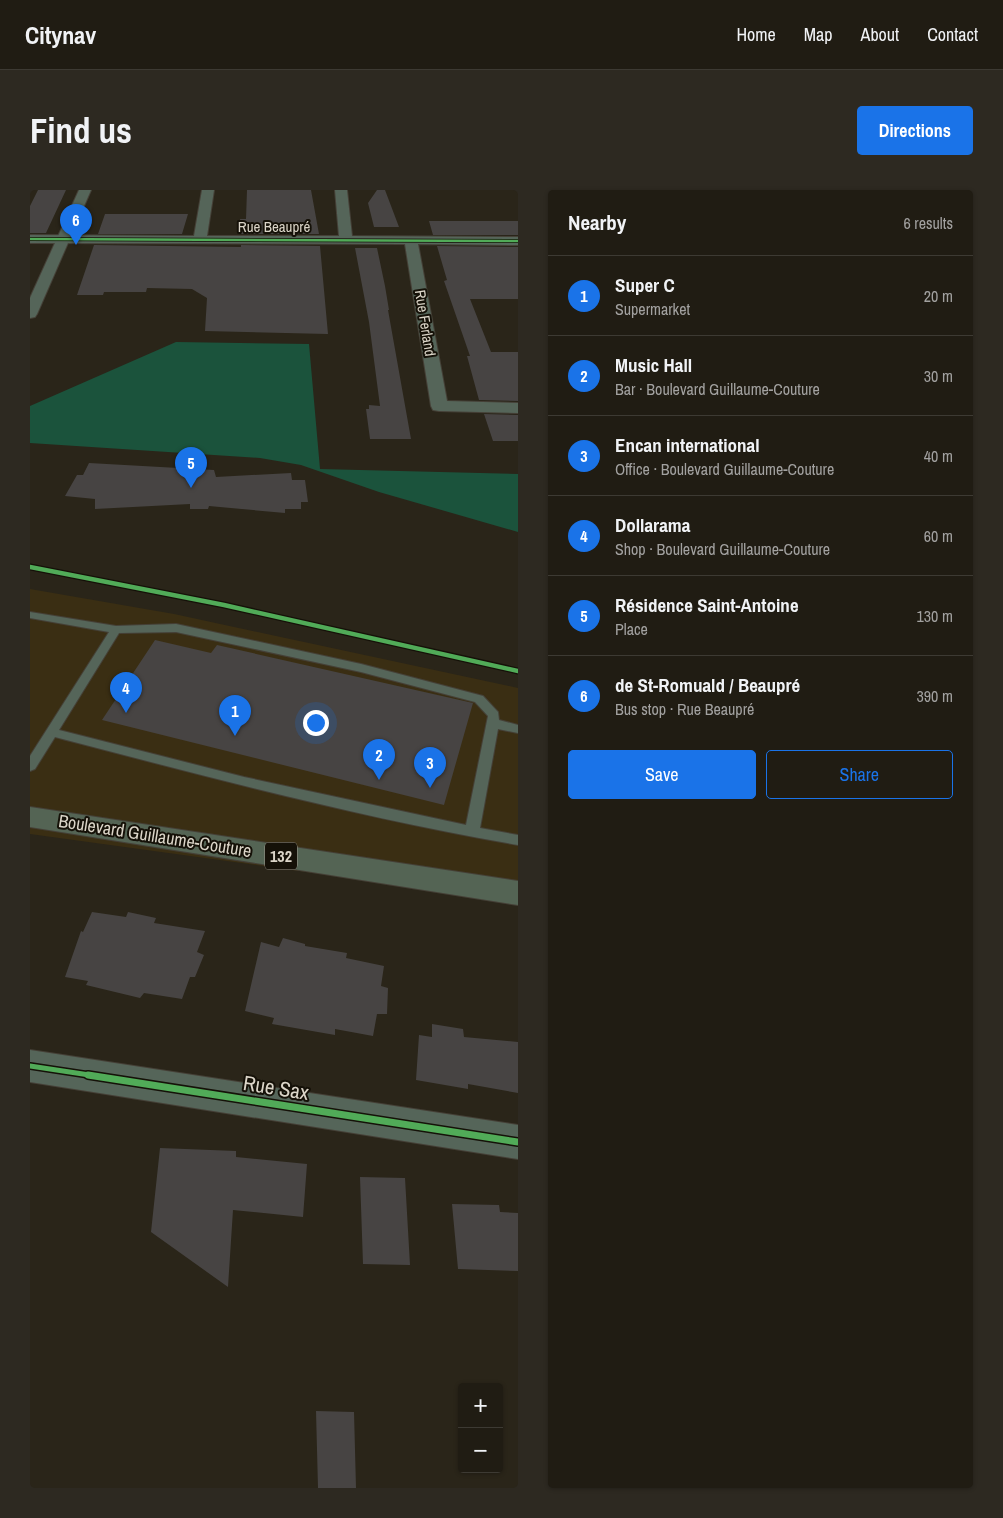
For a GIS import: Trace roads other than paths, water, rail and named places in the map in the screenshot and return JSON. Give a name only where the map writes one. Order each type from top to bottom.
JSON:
[{"type":"main road","name":"Boulevard Guillaume-Couture","points":[[30,817],[518,893]]},
{"type":"street","points":[[30,313],[85,190]]},
{"type":"street","points":[[200,239],[208,190]]},
{"type":"street","points":[[341,190],[346,240]]},
{"type":"street","name":"Rue Beaupré","points":[[30,239],[518,241]]},
{"type":"street","name":"Rue Ferland","points":[[411,241],[439,406],[518,408]]},
{"type":"street","name":"Rue Sax","points":[[30,1066],[518,1142]]},
{"type":"lane","points":[[30,615],[116,630],[176,628],[360,668],[479,699],[494,715],[472,832]]},
{"type":"lane","points":[[30,766],[116,630]]},
{"type":"lane","points":[[492,723],[518,729]]},
{"type":"lane","points":[[52,732],[244,782],[472,832],[518,840]]},
{"type":"place","name":"de St-Romuald / Beaupré","points":[[76,245]]},
{"type":"place","name":"Résidence Saint-Antoine","points":[[191,488]]},
{"type":"place","name":"Dollarama","points":[[126,713]]},
{"type":"place","name":"Super C","points":[[235,736]]},
{"type":"place","name":"Music Hall","points":[[379,780]]},
{"type":"place","name":"Encan international","points":[[430,788]]}]
